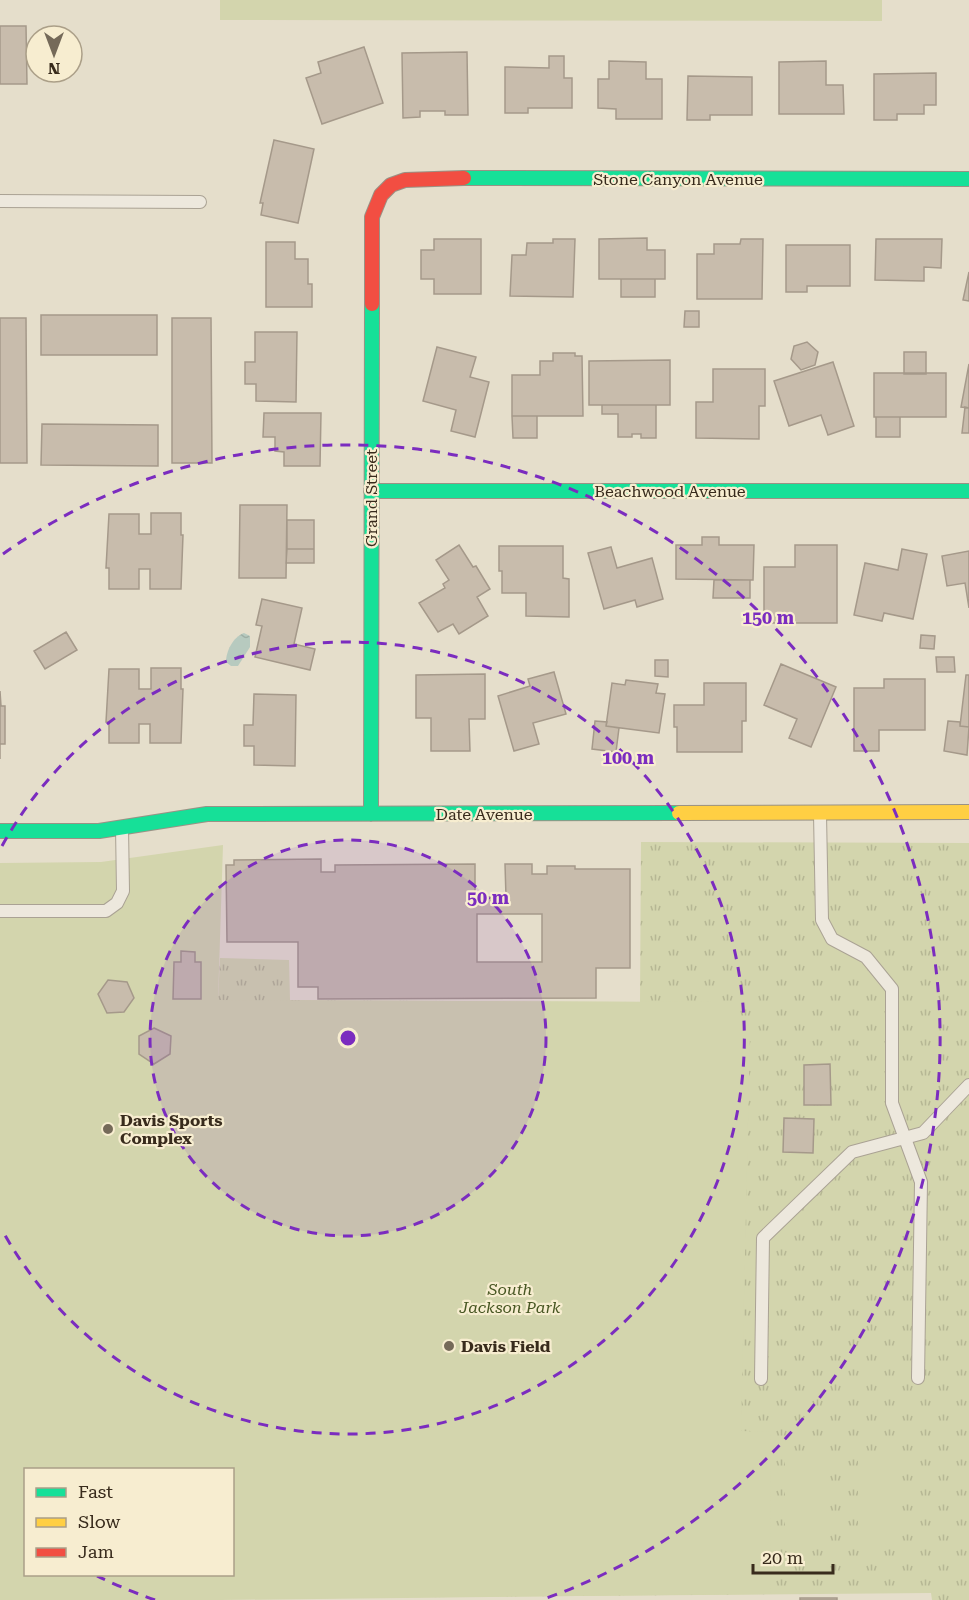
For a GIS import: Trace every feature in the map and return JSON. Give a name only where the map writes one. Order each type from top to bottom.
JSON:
[{"type":"street","name":"Stone Canyon Avenue","points":[[388,186],[414,178],[969,179]]},
{"type":"street","name":"Grand Street","points":[[371,814],[372,217],[379,197],[388,186]]},
{"type":"street","name":"Beachwood Avenue","points":[[371,491],[969,491]]},
{"type":"street","name":"Date Avenue","points":[[0,831],[99,831],[207,814],[969,812]]},
{"type":"lane","points":[[0,201],[200,202]]},
{"type":"lane","points":[[820,812],[822,920],[832,939],[866,957],[892,988],[892,1103],[921,1182],[918,1378]]},
{"type":"lane","points":[[0,911],[106,911],[117,903],[123,891],[122,827]]},
{"type":"lane","points":[[761,1379],[763,1238],[852,1152],[922,1132],[969,1085]]},
{"type":"green space","points":[[220,0],[882,0],[882,21],[220,20]]},
{"type":"green space","name":"Davis Field","points":[[641,842],[969,843],[969,1600],[932,1600],[931,1593],[220,1599],[231,1576],[234,1576],[234,1468],[232,1468],[218,1000],[220,958],[289,960],[290,1000],[640,1002]]},
{"type":"green space","name":"Davis Field","points":[[223,845],[218,1000],[719,1002],[750,1033],[741,1431],[770,1432],[771,1594],[0,1600],[0,863],[101,862]]},
{"type":"green space","points":[[785,1455],[828,1455],[828,1548],[785,1548]]},
{"type":"green space","points":[[858,1455],[901,1455],[901,1549],[858,1549]]},
{"type":"water","points":[[244,633],[250,636],[250,647],[238,666],[231,666],[226,662],[229,649],[233,641]]},
{"type":"building","points":[[0,26],[24,26],[24,84],[0,84]]},
{"type":"building","points":[[364,47],[383,103],[322,124],[306,78],[321,73],[318,62]]},
{"type":"building","points":[[467,52],[468,115],[445,115],[445,111],[420,111],[420,117],[403,118],[402,53]]},
{"type":"building","points":[[549,56],[564,56],[564,78],[572,78],[572,108],[528,108],[528,113],[505,113],[505,67],[549,68]]},
{"type":"building","points":[[609,61],[646,62],[646,79],[662,79],[662,119],[616,119],[616,109],[598,108],[598,79],[609,79]]},
{"type":"building","points":[[826,61],[826,85],[843,85],[844,114],[779,114],[779,62]]},
{"type":"building","points":[[936,73],[936,105],[924,105],[924,114],[897,114],[897,120],[874,120],[874,74]]},
{"type":"building","points":[[688,76],[752,77],[752,115],[710,115],[710,120],[687,120]]},
{"type":"building","points":[[274,140],[314,149],[298,223],[261,215],[263,203],[260,203]]},
{"type":"building","points":[[647,238],[647,250],[665,250],[665,279],[599,279],[599,239]]},
{"type":"building","points":[[434,239],[481,239],[481,294],[434,294],[434,279],[421,279],[421,250],[434,250]]},
{"type":"building","points":[[553,239],[575,239],[573,297],[510,296],[512,255],[526,255],[527,243],[553,243]]},
{"type":"building","points":[[741,239],[763,239],[762,299],[697,299],[697,254],[714,254],[714,244],[740,244]]},
{"type":"building","points":[[876,239],[942,239],[941,268],[924,267],[924,281],[875,280]]},
{"type":"building","points":[[266,242],[295,242],[295,259],[308,259],[308,284],[312,284],[312,307],[266,307]]},
{"type":"building","points":[[786,245],[850,245],[850,286],[807,286],[807,292],[786,292]]},
{"type":"building","points":[[969,272],[969,301],[963,300]]},
{"type":"building","points":[[621,279],[655,279],[655,297],[621,297]]},
{"type":"building","points":[[685,311],[699,311],[699,327],[684,327]]},
{"type":"building","points":[[41,315],[157,315],[157,355],[41,355]]},
{"type":"building","points":[[0,318],[26,318],[27,463],[0,463]]},
{"type":"building","points":[[172,318],[211,318],[212,463],[172,463]]},
{"type":"building","points":[[255,332],[297,332],[296,402],[256,401],[256,384],[245,384],[245,362],[255,362]]},
{"type":"building","points":[[807,342],[818,352],[815,365],[801,370],[791,359],[794,346]]},
{"type":"building","points":[[437,347],[476,357],[470,377],[489,382],[475,437],[451,431],[456,410],[423,401]]},
{"type":"building","points":[[904,352],[926,352],[926,374],[904,374]]},
{"type":"building","points":[[553,353],[575,353],[575,356],[582,356],[583,416],[512,416],[512,375],[540,375],[540,361],[553,361]]},
{"type":"building","points":[[670,360],[670,405],[589,405],[589,361]]},
{"type":"building","points":[[833,362],[854,426],[828,435],[821,415],[789,426],[774,381]]},
{"type":"building","points":[[969,364],[969,408],[961,407]]},
{"type":"building","points":[[713,369],[765,369],[765,406],[759,406],[759,439],[696,438],[696,402],[713,402]]},
{"type":"building","points":[[874,373],[946,373],[946,417],[874,417]]},
{"type":"building","points":[[602,405],[656,405],[656,438],[641,438],[641,434],[632,434],[632,437],[618,437],[618,414],[602,414]]},
{"type":"building","points":[[965,407],[969,408],[969,433],[962,433]]},
{"type":"building","points":[[264,413],[321,413],[320,466],[284,466],[284,452],[275,451],[275,437],[263,437]]},
{"type":"building","points":[[512,416],[537,416],[537,438],[513,438]]},
{"type":"building","points":[[876,417],[900,417],[900,437],[876,437]]},
{"type":"building","points":[[42,424],[158,425],[158,466],[41,465]]},
{"type":"building","points":[[240,505],[287,505],[286,578],[239,578]]},
{"type":"building","points":[[151,513],[181,513],[181,535],[183,535],[181,589],[150,589],[150,569],[139,569],[139,589],[109,589],[109,568],[106,568],[109,514],[139,514],[139,534],[151,534]]},
{"type":"building","points":[[287,520],[314,520],[314,549],[287,549]]},
{"type":"building","points":[[702,537],[719,537],[719,545],[754,545],[753,580],[676,579],[676,545],[702,545]]},
{"type":"building","points":[[459,545],[473,567],[476,566],[490,589],[477,597],[488,616],[459,634],[453,624],[438,632],[419,603],[445,588],[443,584],[449,580],[436,560]]},
{"type":"building","points":[[795,545],[837,545],[837,623],[764,623],[764,567],[795,567]]},
{"type":"building","points":[[499,546],[563,546],[563,578],[569,579],[569,617],[526,616],[526,593],[502,593]]},
{"type":"building","points":[[611,547],[617,568],[652,558],[663,599],[637,607],[635,600],[604,609],[588,553]]},
{"type":"building","points":[[287,549],[314,549],[314,563],[286,563]]},
{"type":"building","points":[[902,549],[927,554],[913,619],[884,613],[882,621],[854,615],[865,563],[898,570]]},
{"type":"building","points":[[969,551],[969,608],[965,583],[947,586],[942,556]]},
{"type":"building","points":[[714,580],[750,580],[750,598],[713,598]]},
{"type":"building","points":[[262,599],[302,608],[294,644],[315,649],[310,670],[255,657],[262,626],[256,625]]},
{"type":"building","points":[[66,632],[77,650],[45,669],[34,651]]},
{"type":"building","points":[[921,635],[935,636],[934,649],[920,648]]},
{"type":"building","points":[[936,657],[954,657],[955,672],[937,672]]},
{"type":"building","points":[[655,660],[668,660],[668,677],[655,676]]},
{"type":"building","points":[[781,664],[836,687],[811,747],[789,738],[797,719],[764,705]]},
{"type":"building","points":[[151,668],[181,668],[181,689],[183,689],[181,743],[150,743],[150,724],[139,724],[139,743],[109,743],[109,722],[106,722],[109,669],[139,669],[139,689],[151,689]]},
{"type":"building","points":[[554,672],[566,714],[533,723],[539,744],[514,751],[498,696],[530,686],[528,679]]},
{"type":"building","points":[[485,674],[485,719],[469,719],[470,751],[431,751],[431,718],[416,718],[416,675]]},
{"type":"building","points":[[966,675],[969,675],[969,727],[960,726]]},
{"type":"building","points":[[884,679],[925,679],[925,730],[879,730],[879,751],[854,751],[854,688],[884,688]]},
{"type":"building","points":[[626,680],[658,684],[656,693],[665,694],[659,733],[606,726],[612,683],[625,685]]},
{"type":"building","points":[[704,683],[746,683],[746,721],[742,721],[742,752],[677,752],[674,705],[704,705]]},
{"type":"building","points":[[0,691],[1,706],[5,706],[5,744],[0,744]]},
{"type":"building","points":[[254,694],[296,695],[295,766],[254,765],[254,746],[244,746],[244,725],[253,725]]},
{"type":"building","points":[[595,721],[607,722],[606,726],[619,728],[616,752],[592,749]]},
{"type":"building","points":[[948,721],[960,722],[960,726],[969,727],[967,755],[944,751]]},
{"type":"building","points":[[321,859],[321,872],[335,872],[335,865],[475,864],[475,897],[506,897],[505,864],[532,864],[532,874],[547,874],[547,866],[575,866],[575,869],[630,869],[630,968],[596,968],[596,998],[318,999],[318,987],[298,987],[298,942],[227,942],[226,865],[234,865],[234,860]],"holes":[[[477,914],[542,914],[542,962],[477,962]]]},
{"type":"building","points":[[181,951],[195,952],[195,962],[201,962],[201,999],[173,999],[174,962],[181,962]]},
{"type":"building","points":[[108,980],[127,982],[134,998],[124,1012],[107,1013],[98,994]]},
{"type":"building","points":[[154,1028],[171,1036],[170,1054],[154,1064],[139,1054],[139,1036]]},
{"type":"building","points":[[830,1064],[831,1105],[804,1105],[804,1065]]},
{"type":"building","points":[[784,1118],[814,1119],[813,1153],[783,1152]]},
{"type":"building","points":[[800,1598],[837,1598],[837,1600],[800,1600]]},
{"type":"traffic: fast","points":[[464,178],[969,179]]},
{"type":"traffic: fast","points":[[371,814],[372,304]]},
{"type":"traffic: fast","points":[[371,491],[969,491]]},
{"type":"traffic: fast","points":[[0,831],[99,831],[207,814],[679,813]]},
{"type":"traffic: slow","points":[[679,813],[969,812]]},
{"type":"traffic: jam","points":[[372,304],[372,217],[381,195],[391,185],[405,180],[464,178]]},
{"type":"place","name":"Davis Sports Complex","points":[[108,1129]]},
{"type":"place","name":"Davis Field","points":[[449,1346]]},
{"type":"park label","name":"South Jackson Park","points":[[510,1298]]}]
